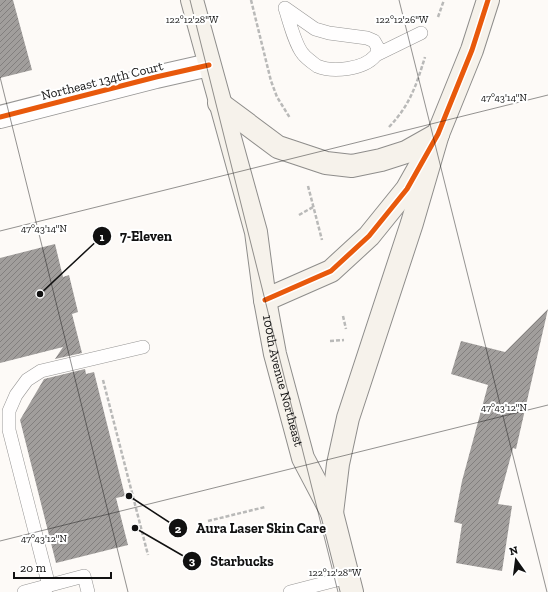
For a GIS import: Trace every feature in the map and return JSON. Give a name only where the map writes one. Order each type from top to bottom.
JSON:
[{"type":"main road","name":"100th Avenue Northeast","points":[[192,0],[219,103],[256,232],[265,300],[275,354],[303,458],[332,513],[350,584]]},
{"type":"main road","points":[[332,513],[338,464],[348,418],[412,223],[438,134],[472,50],[488,0]]},
{"type":"main road","points":[[219,103],[278,146],[326,163],[352,166],[380,160],[406,152],[438,134]]},
{"type":"main road","points":[[265,300],[331,271],[369,236],[407,189],[438,134]]},
{"type":"street","name":"Northeast 134th Court","points":[[0,118],[156,77],[209,65]]},
{"type":"lane","points":[[376,55],[378,48],[374,41],[366,38],[329,33],[315,29],[285,8],[302,53],[317,66],[334,69],[356,67],[368,62],[376,55],[421,33]]},
{"type":"lane","points":[[49,586],[9,430],[9,411],[16,395],[27,380],[42,371],[143,347]]},
{"type":"lane","points":[[24,592],[84,576],[88,592]]},
{"type":"lane","points":[[290,592],[350,584]]},
{"type":"path","points":[[308,185],[322,240]]},
{"type":"path","points":[[299,214],[313,207]]},
{"type":"path","points":[[102,378],[148,555]]},
{"type":"path","points":[[208,521],[265,506]]},
{"type":"building","points":[[0,0],[13,0],[32,70],[0,78]]},
{"type":"building","points":[[55,244],[63,277],[69,275],[78,312],[72,314],[82,353],[55,359],[63,347],[0,363],[0,258]]},
{"type":"building","points":[[548,309],[516,449],[513,448],[498,504],[512,506],[502,571],[456,563],[462,524],[454,522],[462,481],[488,385],[451,374],[461,341],[505,352]]},
{"type":"building","points":[[85,369],[86,374],[94,372],[125,496],[116,498],[128,545],[56,563],[20,420],[44,379]]},
{"type":"cycle path","points":[[265,300],[331,271],[369,236],[407,189],[438,134],[472,50],[488,0]]},
{"type":"cycle path","points":[[0,117],[209,65]]},
{"type":"place","name":"7-Eleven","points":[[40,294]]},
{"type":"place","name":"Aura Laser Skin Care","points":[[129,496]]},
{"type":"place","name":"Starbucks","points":[[135,528]]}]
